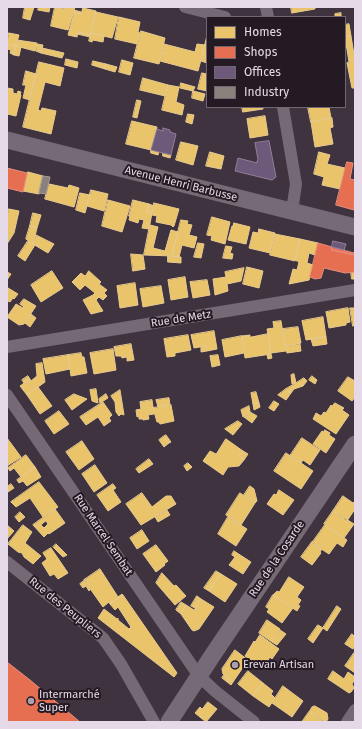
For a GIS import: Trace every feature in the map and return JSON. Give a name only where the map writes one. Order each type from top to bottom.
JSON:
[{"type":"main road","name":"Avenue Henri Barbusse","points":[[7,140],[355,227]]},
{"type":"main road","name":"Rue de la Cosarde","points":[[169,722],[355,444]]},
{"type":"street","points":[[185,7],[221,16]]},
{"type":"street","points":[[283,108],[296,184],[292,211]]},
{"type":"street","name":"Rue de Metz","points":[[7,347],[355,290]]},
{"type":"street","name":"Rue Marcel Sembat","points":[[7,395],[199,676],[215,691],[254,722]]},
{"type":"street","name":"Rue des Peupliers","points":[[7,562],[103,638],[121,664],[154,722]]},
{"type":"street","points":[[347,722],[355,710]]},
{"type":"building: Homes","points":[[25,7],[34,7],[30,20],[23,18]]},
{"type":"building: Homes","points":[[39,7],[50,7],[49,12],[38,10]]},
{"type":"building: Homes","points":[[55,7],[64,9],[64,7],[75,7],[68,30],[51,26]]},
{"type":"building: Homes","points":[[291,7],[315,7],[315,9],[292,13]]},
{"type":"building: Homes","points":[[83,8],[96,11],[91,35],[78,32],[77,37],[68,35],[74,13],[81,14]]},
{"type":"building: Homes","points":[[74,10],[81,12],[81,14],[74,13]]},
{"type":"building: Homes","points":[[96,12],[118,17],[112,38],[91,33]]},
{"type":"building: Homes","points":[[341,13],[341,16],[335,16],[335,14]]},
{"type":"building: Homes","points":[[119,17],[140,22],[138,32],[140,33],[137,44],[115,39]]},
{"type":"building: Homes","points":[[349,24],[351,36],[346,37],[346,25]]},
{"type":"building: Homes","points":[[141,31],[165,38],[159,64],[134,58]]},
{"type":"building: Homes","points":[[78,32],[91,35],[90,37],[77,34]]},
{"type":"building: Homes","points":[[9,33],[19,35],[16,46],[7,44]]},
{"type":"building: Homes","points":[[91,33],[104,36],[103,42],[93,40],[92,42],[89,41]]},
{"type":"building: Homes","points":[[351,36],[355,61],[349,62],[346,37]]},
{"type":"building: Homes","points":[[17,40],[37,43],[35,51],[16,46]]},
{"type":"building: Homes","points":[[206,40],[206,63],[201,61]]},
{"type":"building: Homes","points":[[7,44],[16,46],[14,55],[10,53],[11,50],[7,49]]},
{"type":"building: Homes","points":[[37,44],[43,45],[41,53],[36,51]]},
{"type":"building: Homes","points":[[164,44],[195,52],[197,44],[205,45],[198,71],[160,61]]},
{"type":"building: Homes","points":[[16,46],[21,47],[19,56],[14,55]]},
{"type":"building: Homes","points":[[42,48],[64,53],[62,58],[41,53]]},
{"type":"building: Homes","points":[[66,59],[78,62],[77,68],[65,65]]},
{"type":"building: Homes","points":[[122,60],[133,63],[130,75],[119,72]]},
{"type":"building: Homes","points":[[93,61],[106,64],[105,69],[92,65]]},
{"type":"building: Homes","points":[[355,61],[355,88],[352,88],[347,63]]},
{"type":"building: Homes","points":[[39,62],[64,68],[60,86],[45,82],[38,110],[41,111],[42,108],[56,111],[51,134],[23,127]]},
{"type":"building: Homes","points":[[106,64],[117,67],[115,72],[105,69]]},
{"type":"building: Homes","points":[[26,71],[36,74],[30,100],[23,98],[26,85],[23,85]]},
{"type":"building: Homes","points":[[202,73],[206,74],[206,91],[198,89]]},
{"type":"building: Homes","points":[[143,78],[168,85],[165,96],[140,90]]},
{"type":"building: Homes","points":[[181,83],[195,87],[193,91],[180,88]]},
{"type":"building: Homes","points":[[168,85],[179,87],[176,102],[184,105],[182,115],[162,110]]},
{"type":"building: Homes","points":[[7,88],[13,89],[13,93],[17,94],[18,91],[21,92],[16,116],[7,114]]},
{"type":"building: Homes","points":[[193,91],[205,94],[203,101],[192,98]]},
{"type":"building: Homes","points":[[137,100],[141,101],[137,118],[133,117]]},
{"type":"building: Homes","points":[[242,108],[263,108],[263,109],[243,112]]},
{"type":"building: Homes","points":[[308,108],[329,108],[331,118],[311,122]]},
{"type":"building: Homes","points":[[188,114],[194,115],[192,124],[186,122]]},
{"type":"building: Homes","points":[[265,116],[268,135],[250,138],[247,119]]},
{"type":"building: Homes","points":[[332,118],[333,127],[330,128],[333,144],[315,147],[311,122]]},
{"type":"building: Homes","points":[[132,121],[157,127],[151,150],[126,144]]},
{"type":"building: Homes","points":[[181,142],[198,146],[193,165],[176,160]]},
{"type":"building: Homes","points":[[151,150],[159,152],[158,155],[151,153]]},
{"type":"building: Homes","points":[[210,152],[224,156],[221,169],[206,166]]},
{"type":"building: Homes","points":[[319,152],[330,155],[327,164],[345,168],[340,189],[322,185],[324,177],[314,174]]},
{"type":"building: Homes","points":[[163,153],[171,155],[170,158],[163,156]]},
{"type":"building: Homes","points":[[28,172],[43,176],[39,194],[23,191]]},
{"type":"building: Homes","points":[[49,184],[68,188],[69,185],[79,188],[74,207],[45,199]]},
{"type":"building: Homes","points":[[91,190],[108,194],[104,211],[87,206]]},
{"type":"building: Homes","points":[[80,193],[90,195],[85,213],[76,210]]},
{"type":"building: Homes","points":[[108,200],[130,206],[122,232],[102,226]]},
{"type":"building: Homes","points":[[133,200],[149,204],[147,212],[152,213],[149,229],[142,228],[144,220],[139,219],[138,223],[129,220]]},
{"type":"building: Homes","points":[[154,203],[179,209],[173,227],[171,225],[156,222],[157,216],[152,215]]},
{"type":"building: Homes","points":[[149,204],[154,206],[152,213],[147,212]]},
{"type":"building: Homes","points":[[9,209],[19,211],[14,233],[7,244],[7,218]]},
{"type":"building: Homes","points":[[33,213],[41,215],[37,228],[30,226]]},
{"type":"building: Homes","points":[[212,217],[230,222],[225,244],[211,240],[212,236],[207,235]]},
{"type":"building: Homes","points":[[181,220],[188,221],[187,224],[192,225],[189,235],[197,237],[194,248],[182,245],[179,257],[172,256]]},
{"type":"building: Homes","points":[[234,223],[250,227],[246,244],[228,240]]},
{"type":"building: Homes","points":[[150,225],[158,227],[153,248],[165,251],[171,230],[178,232],[172,256],[144,255]]},
{"type":"building: Homes","points":[[30,226],[37,228],[33,244],[26,239]]},
{"type":"building: Homes","points":[[259,229],[275,233],[270,253],[249,248],[253,232],[258,233]]},
{"type":"building: Homes","points":[[275,234],[300,239],[295,261],[270,255]]},
{"type":"building: Homes","points":[[36,235],[54,244],[48,253],[33,244]]},
{"type":"building: Homes","points":[[300,239],[318,243],[315,255],[309,253],[307,263],[313,265],[309,280],[289,284],[293,269],[297,270],[299,262],[295,260]]},
{"type":"building: Homes","points":[[28,241],[35,245],[25,261],[18,256]]},
{"type":"building: Homes","points":[[198,243],[204,244],[201,258],[194,257]]},
{"type":"building: Homes","points":[[226,246],[232,247],[230,253],[233,254],[232,259],[223,258]]},
{"type":"building: Homes","points":[[131,254],[143,255],[145,269],[133,271]]},
{"type":"building: Homes","points":[[168,256],[181,257],[181,263],[168,262]]},
{"type":"building: Homes","points":[[247,267],[263,271],[259,288],[243,284]]},
{"type":"building: Homes","points":[[244,268],[241,281],[227,284],[228,291],[215,295],[213,279],[226,277],[225,272]]},
{"type":"building: Homes","points":[[52,271],[63,288],[41,302],[31,285]]},
{"type":"building: Homes","points":[[89,271],[101,282],[99,284],[107,290],[104,293],[107,296],[103,300],[99,297],[96,300],[103,311],[91,314],[83,300],[95,293],[85,285],[80,290],[72,282],[81,273],[85,276]]},
{"type":"building: Homes","points":[[7,272],[11,274],[7,280]]},
{"type":"building: Homes","points":[[351,272],[355,272],[355,279],[352,279]]},
{"type":"building: Homes","points":[[185,277],[188,297],[171,300],[168,280]]},
{"type":"building: Homes","points":[[207,280],[210,295],[193,298],[190,282]]},
{"type":"building: Homes","points":[[135,283],[138,305],[120,308],[117,286]]},
{"type":"building: Homes","points":[[161,286],[164,303],[143,307],[140,289]]},
{"type":"building: Homes","points":[[8,288],[18,294],[10,302],[7,302]]},
{"type":"building: Homes","points":[[24,299],[36,306],[24,324],[19,325],[7,317],[16,304],[23,308],[24,307],[20,304]]},
{"type":"building: Homes","points":[[348,308],[350,322],[346,323],[346,325],[329,328],[326,312]]},
{"type":"building: Homes","points":[[350,308],[355,308],[355,325],[353,326]]},
{"type":"building: Homes","points":[[31,314],[36,318],[30,327],[25,323]]},
{"type":"building: Homes","points":[[323,317],[326,337],[306,340],[302,321]]},
{"type":"building: Homes","points":[[281,321],[286,351],[271,353],[267,329],[274,328],[273,322]]},
{"type":"building: Homes","points":[[298,327],[301,343],[285,346],[283,329]]},
{"type":"building: Homes","points":[[214,331],[217,349],[207,351],[206,346],[194,348],[191,335]]},
{"type":"building: Homes","points":[[268,334],[271,354],[245,358],[242,336],[250,335],[250,337]]},
{"type":"building: Homes","points":[[188,335],[191,350],[175,353],[175,356],[167,357],[164,339]]},
{"type":"building: Homes","points":[[242,336],[244,353],[225,357],[222,340]]},
{"type":"building: Homes","points":[[326,337],[327,344],[313,346],[311,339]]},
{"type":"building: Homes","points":[[131,344],[134,360],[127,361],[127,357],[122,358],[121,356],[116,356],[114,347]]},
{"type":"building: Homes","points":[[300,344],[301,351],[287,353],[285,346]]},
{"type":"building: Homes","points":[[206,346],[207,351],[201,352],[201,347]]},
{"type":"building: Homes","points":[[113,349],[116,370],[94,374],[90,353]]},
{"type":"building: Homes","points":[[81,353],[82,357],[84,357],[87,373],[71,376],[68,355]]},
{"type":"building: Homes","points":[[271,354],[272,358],[268,359],[267,355]]},
{"type":"building: Homes","points":[[68,355],[70,369],[46,374],[43,359]]},
{"type":"building: Homes","points":[[218,355],[220,365],[212,367],[210,356]]},
{"type":"building: Homes","points":[[42,363],[45,382],[27,395],[20,386],[30,379],[31,381],[37,376],[36,364]]},
{"type":"building: Homes","points":[[294,374],[296,383],[292,384],[291,375]]},
{"type":"building: Homes","points":[[28,376],[30,379],[24,383],[22,380]]},
{"type":"building: Homes","points":[[312,376],[317,380],[315,384],[309,380]]},
{"type":"building: Homes","points":[[348,377],[355,381],[355,397],[352,401],[338,391]]},
{"type":"building: Homes","points":[[304,378],[307,381],[303,386],[298,382]]},
{"type":"building: Homes","points":[[298,382],[303,386],[294,389],[291,393],[286,389]]},
{"type":"building: Homes","points":[[38,387],[52,406],[40,414],[27,395]]},
{"type":"building: Homes","points":[[96,389],[98,403],[92,401],[90,390]]},
{"type":"building: Homes","points":[[286,389],[291,393],[286,400],[278,395]]},
{"type":"building: Homes","points":[[120,390],[124,415],[121,414],[119,416],[116,412],[115,402],[111,396]]},
{"type":"building: Homes","points":[[256,392],[259,403],[253,404],[251,393]]},
{"type":"building: Homes","points":[[74,394],[87,399],[72,410],[65,400]]},
{"type":"building: Homes","points":[[106,394],[108,398],[100,403],[99,399]]},
{"type":"building: Homes","points":[[169,398],[170,405],[158,407],[156,400]]},
{"type":"building: Homes","points":[[152,400],[154,414],[148,415],[149,419],[139,419],[139,416],[137,417],[136,410],[141,409],[140,402]]},
{"type":"building: Homes","points":[[274,401],[279,404],[274,411],[269,408]]},
{"type":"building: Homes","points":[[103,402],[112,415],[109,418],[111,421],[104,426],[98,417],[86,425],[80,417]]},
{"type":"building: Homes","points":[[259,403],[260,407],[254,410],[253,404]]},
{"type":"building: Homes","points":[[335,403],[344,408],[342,410],[349,415],[336,434],[313,419],[316,413],[321,416],[324,412],[326,413],[331,405],[332,406]]},
{"type":"building: Homes","points":[[171,405],[174,421],[160,424],[157,422],[153,408]]},
{"type":"building: Homes","points":[[249,406],[250,412],[243,417],[241,410]]},
{"type":"building: Homes","points":[[59,411],[69,424],[54,434],[45,421]]},
{"type":"building: Homes","points":[[250,412],[257,416],[252,423],[244,417]]},
{"type":"building: Homes","points":[[238,421],[242,424],[233,435],[225,429]]},
{"type":"building: Homes","points":[[325,430],[335,439],[326,453],[313,444],[322,431],[324,432]]},
{"type":"building: Homes","points":[[166,435],[171,442],[169,443],[163,437]]},
{"type":"building: Homes","points":[[163,437],[169,443],[164,447],[159,440]]},
{"type":"building: Homes","points":[[7,438],[21,457],[7,466]]},
{"type":"building: Homes","points":[[302,438],[320,450],[310,465],[303,460],[301,463],[290,456]]},
{"type":"building: Homes","points":[[226,439],[243,451],[239,456],[244,460],[239,466],[228,467],[223,475],[203,461],[210,451],[216,454]]},
{"type":"building: Homes","points":[[82,441],[94,459],[79,470],[66,452]]},
{"type":"building: Homes","points":[[243,451],[248,454],[244,460],[239,456]]},
{"type":"building: Homes","points":[[286,453],[313,471],[301,489],[274,471]]},
{"type":"building: Homes","points":[[26,455],[35,467],[21,477],[14,468],[10,471],[8,468]]},
{"type":"building: Homes","points":[[149,459],[153,464],[139,473],[136,469]]},
{"type":"building: Homes","points":[[188,463],[192,467],[187,471],[184,466]]},
{"type":"building: Homes","points":[[95,465],[107,483],[94,492],[82,474]]},
{"type":"building: Homes","points":[[35,467],[41,477],[27,486],[23,481],[19,483],[17,480]]},
{"type":"building: Homes","points":[[39,482],[58,507],[43,517],[30,498],[16,507],[11,502]]},
{"type":"building: Homes","points":[[11,484],[14,488],[8,492],[7,487]]},
{"type":"building: Homes","points":[[113,484],[116,488],[113,490],[121,502],[108,511],[97,495]]},
{"type":"building: Homes","points":[[250,486],[254,489],[257,501],[255,503],[244,495]]},
{"type":"building: Homes","points":[[279,490],[294,500],[283,515],[267,504]]},
{"type":"building: Homes","points":[[142,493],[152,507],[166,496],[171,496],[176,504],[141,525],[126,504]]},
{"type":"building: Homes","points":[[240,493],[255,503],[241,525],[226,515]]},
{"type":"building: Homes","points":[[343,496],[353,503],[355,501],[355,509],[347,521],[333,511]]},
{"type":"building: Homes","points":[[55,509],[65,523],[44,537],[33,525]],"holes":[[[46,521],[48,524],[44,528],[41,525]]]},
{"type":"building: Homes","points":[[167,510],[170,515],[158,522],[155,517]]},
{"type":"building: Homes","points":[[333,511],[354,524],[344,538],[324,524]]},
{"type":"building: Homes","points":[[20,512],[25,517],[19,522],[15,517]]},
{"type":"building: Homes","points":[[228,517],[247,529],[236,546],[218,534]]},
{"type":"building: Homes","points":[[7,525],[14,531],[7,539]]},
{"type":"building: Homes","points":[[23,525],[32,532],[25,543],[41,556],[33,564],[24,557],[22,553],[18,552],[8,544]]},
{"type":"building: Homes","points":[[325,525],[347,540],[343,547],[337,543],[329,554],[312,543]]},
{"type":"building: Homes","points":[[142,530],[149,541],[137,549],[130,538]]},
{"type":"building: Homes","points":[[312,542],[322,549],[320,552],[321,553],[312,565],[301,557]]},
{"type":"building: Homes","points":[[56,544],[67,555],[63,557],[53,547]]},
{"type":"building: Homes","points":[[156,545],[168,561],[156,572],[143,554]]},
{"type":"building: Homes","points":[[51,548],[68,573],[58,579],[54,574],[50,576],[42,563],[47,559],[43,553]]},
{"type":"building: Homes","points":[[234,551],[251,562],[243,574],[229,565],[235,557],[232,555]]},
{"type":"building: Homes","points":[[100,569],[118,597],[122,594],[123,595],[110,604],[109,602],[103,607],[84,580]]},
{"type":"building: Homes","points":[[216,571],[221,574],[209,591],[204,588]]},
{"type":"building: Homes","points":[[162,573],[186,596],[175,605],[156,583]]},
{"type":"building: Homes","points":[[221,574],[237,584],[225,602],[209,591]]},
{"type":"building: Homes","points":[[289,577],[304,587],[297,597],[301,600],[297,611],[273,595],[277,591],[279,592]]},
{"type":"building: Homes","points":[[85,580],[91,589],[89,591],[86,586],[83,588],[80,584]]},
{"type":"building: Homes","points":[[123,595],[177,673],[174,677],[98,618],[104,609],[117,619],[118,618],[118,620],[129,629],[131,627],[118,607],[115,610],[110,604]]},
{"type":"building: Homes","points":[[273,595],[293,608],[282,623],[267,612],[269,609],[266,607]]},
{"type":"building: Homes","points":[[197,596],[201,599],[195,608],[191,606]]},
{"type":"building: Homes","points":[[201,599],[214,607],[199,629],[194,631],[181,614],[186,605],[194,610]]},
{"type":"building: Homes","points":[[181,602],[186,605],[181,614],[176,610]]},
{"type":"building: Homes","points":[[337,606],[341,609],[327,631],[323,628]]},
{"type":"building: Homes","points":[[267,620],[280,629],[272,642],[259,633]]},
{"type":"building: Homes","points":[[318,625],[323,628],[313,643],[308,639]]},
{"type":"building: Homes","points":[[280,630],[286,634],[277,645],[272,642]]},
{"type":"building: Homes","points":[[352,634],[355,637],[355,645],[353,649],[345,644]]},
{"type":"building: Homes","points":[[260,635],[279,649],[272,659],[270,657],[263,668],[245,656],[254,641],[255,642]]},
{"type":"building: Homes","name":"Erevan Artisan","points":[[235,650],[248,660],[233,682],[223,674],[222,669]]},
{"type":"building: Homes","points":[[354,653],[355,654],[355,673],[345,666]]},
{"type":"building: Homes","points":[[248,671],[263,683],[253,696],[238,684]]},
{"type":"building: Homes","points":[[333,671],[344,679],[348,672],[355,677],[352,684],[354,688],[351,692],[349,693],[328,679]]},
{"type":"building: Homes","points":[[224,675],[233,682],[231,685],[222,678]]},
{"type":"building: Homes","points":[[263,683],[273,691],[271,694],[275,698],[269,707],[253,696]]},
{"type":"building: Homes","points":[[283,686],[303,701],[292,717],[272,703]]},
{"type":"building: Homes","points":[[208,702],[217,709],[206,722],[195,713],[200,707],[202,709]]},
{"type":"building: Homes","points":[[315,706],[327,713],[328,719],[326,722],[309,712],[312,707]]},
{"type":"building: Homes","points":[[309,712],[324,722],[302,722]]},
{"type":"building: Shops","points":[[347,162],[353,163],[350,179],[355,180],[354,210],[336,205]]},
{"type":"building: Shops","points":[[7,168],[27,173],[23,192],[7,188]]},
{"type":"building: Shops","points":[[318,243],[332,247],[332,250],[355,255],[355,272],[345,273],[324,268],[321,278],[315,279],[310,277]]},
{"type":"building: Shops","points":[[332,247],[354,253],[355,250],[355,255],[332,250]]},
{"type":"building: Shops","name":"Intermarché Super","points":[[7,662],[30,680],[80,722],[7,722]]},
{"type":"building: Offices","points":[[163,128],[176,134],[171,155],[151,150],[157,129],[163,131]]},
{"type":"building: Offices","points":[[269,141],[276,177],[272,180],[235,171],[238,158],[257,163],[258,160],[255,143]]},
{"type":"building: Offices","points":[[333,241],[346,244],[344,250],[332,247]]},
{"type":"building: Industry","points":[[43,176],[50,177],[46,194],[39,193]]},
{"type":"place","name":"Erevan Artisan","points":[[235,665]]},
{"type":"place","name":"Intermarché Super","points":[[31,701]]}]
